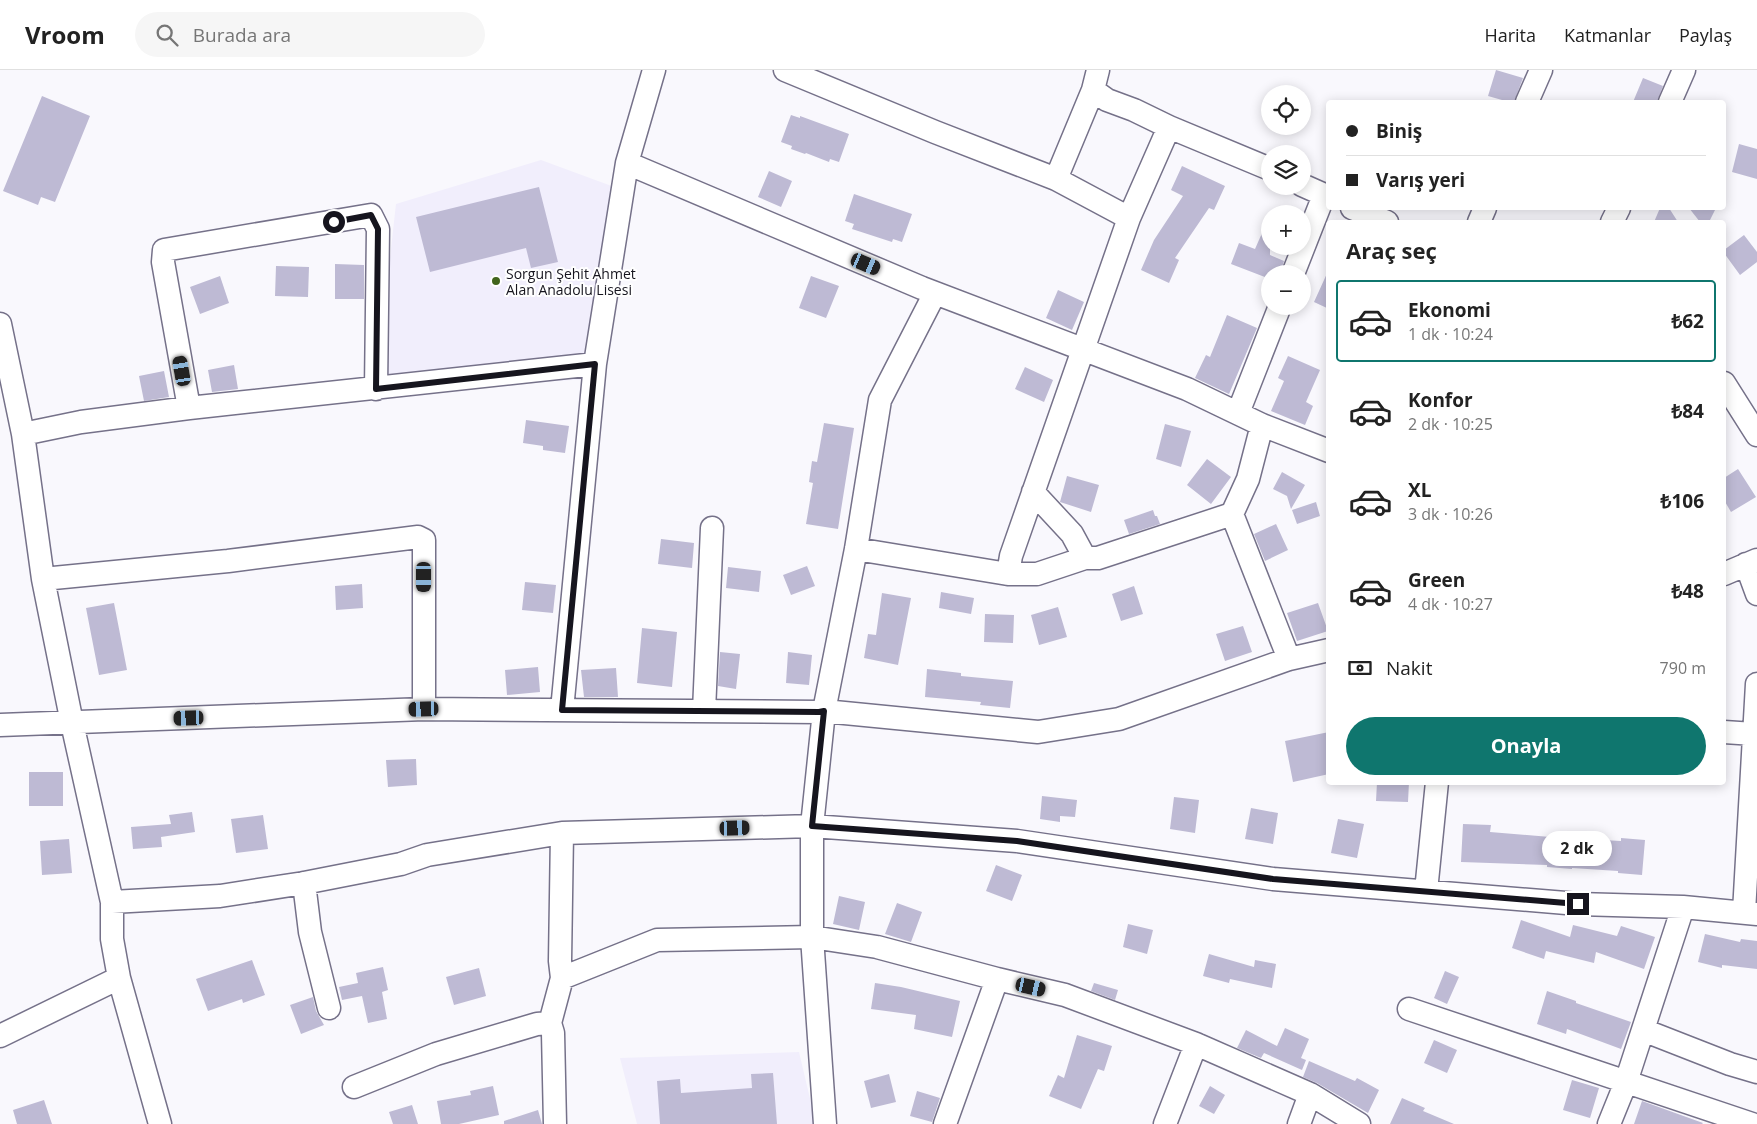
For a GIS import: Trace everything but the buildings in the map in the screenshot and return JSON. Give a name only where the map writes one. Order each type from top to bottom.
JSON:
[{"type":"street","points":[[562,710],[595,364],[627,163],[654,70]]},
{"type":"street","points":[[785,70],[935,132],[1056,179],[1129,218]]},
{"type":"street","points":[[1528,100],[1541,70]]},
{"type":"street","points":[[1671,100],[1684,70]]},
{"type":"street","points":[[1056,179],[1096,80]]},
{"type":"street","points":[[1096,80],[1107,100],[1261,165]]},
{"type":"street","points":[[1008,574],[1011,556],[1129,218],[1169,127]]},
{"type":"street","points":[[627,163],[935,293],[1187,389],[1262,425],[1326,450]]},
{"type":"street","points":[[1311,189],[1326,196]]},
{"type":"street","points":[[1297,265],[1326,198]]},
{"type":"street","points":[[1357,210],[1382,220]]},
{"type":"street","points":[[189,408],[163,262],[164,250],[371,215],[378,229],[376,389]]},
{"type":"street","points":[[825,1124],[812,937],[812,826],[824,711],[856,549],[880,400],[935,293]]},
{"type":"street","points":[[1238,414],[1276,315]]},
{"type":"street","points":[[0,324],[23,434],[43,579],[72,723],[112,902],[112,938],[119,978],[160,1124]]},
{"type":"street","points":[[23,434],[81,422],[189,408],[595,364]]},
{"type":"street","points":[[1726,386],[1757,435]]},
{"type":"street","points":[[1262,425],[1248,479],[1232,514],[1289,659]]},
{"type":"street","points":[[1033,492],[1072,534],[1085,558]]},
{"type":"street","points":[[856,549],[1008,574],[1037,574],[1085,558],[1098,558],[1232,514]]},
{"type":"street","points":[[704,711],[712,528]]},
{"type":"street","points":[[43,579],[228,560],[418,537],[424,540],[424,709]]},
{"type":"street","points":[[1726,573],[1752,562],[1757,594]]},
{"type":"street","points":[[0,725],[424,709],[824,711],[1038,732],[1119,718],[1289,659],[1326,651]]},
{"type":"street","points":[[112,902],[220,896],[304,884],[401,864],[427,855],[562,833],[812,826],[1017,841],[1273,879],[1578,904],[1683,907],[1750,913],[1757,684]]},
{"type":"street","points":[[1726,732],[1754,734]]},
{"type":"street","points":[[1426,891],[1437,785]]},
{"type":"street","points":[[555,1124],[553,1034],[550,1023],[562,978],[560,961],[562,833]]},
{"type":"street","points":[[304,884],[310,932],[328,1008]]},
{"type":"street","points":[[1609,1124],[1626,1082],[1683,907]]},
{"type":"street","points":[[562,978],[657,940],[812,937],[877,947],[997,980],[1065,995],[1196,1044],[1310,1094],[1359,1124]]},
{"type":"street","points":[[0,1036],[119,978]]},
{"type":"street","points":[[945,1124],[997,980]]},
{"type":"street","points":[[1409,1008],[1752,1124]]},
{"type":"street","points":[[354,1086],[436,1054],[537,1024],[550,1023]]},
{"type":"street","points":[[1643,1030],[1730,1064],[1757,1072]]},
{"type":"street","points":[[1165,1124],[1196,1044]]},
{"type":"street","points":[[1299,1124],[1310,1094]]},
{"type":"shaded area","name":"Sorgun Şehit Ahmet Alan Anadolu Lisesi","points":[[541,160],[617,188],[592,379],[384,390],[379,357],[396,204]]},
{"type":"shaded area","points":[[799,1052],[816,1124],[637,1124],[620,1058]]},
{"type":"place","name":"Sorgun Şehit Ahmet Alan Anadolu Lisesi","points":[[496,281]]},
{"type":"route","points":[[334,222],[371,215],[378,229],[376,389],[595,364],[562,710],[824,711],[812,826],[1017,841],[1273,879],[1578,904]]}]
